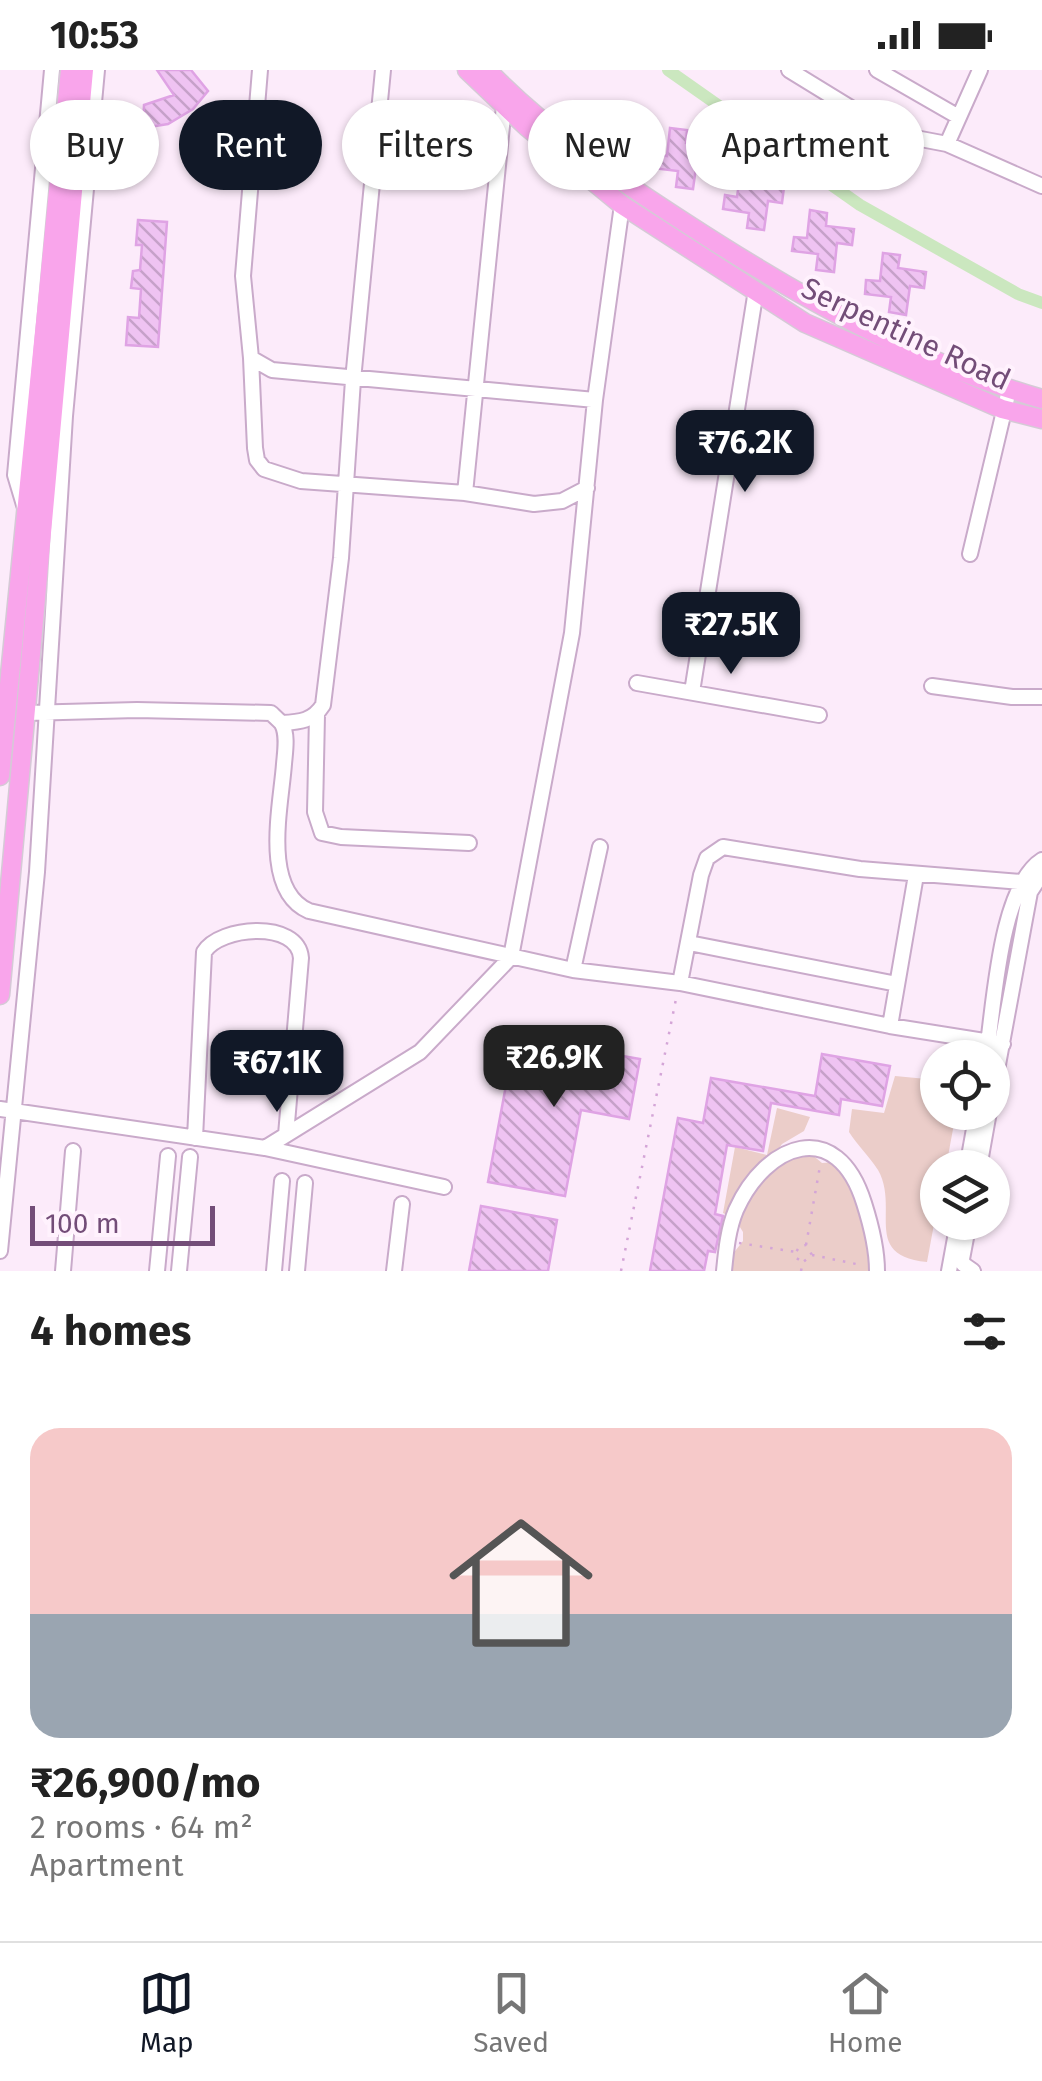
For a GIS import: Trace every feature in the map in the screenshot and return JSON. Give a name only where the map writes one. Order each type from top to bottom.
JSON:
[{"type":"main road","points":[[0,995],[26,713],[70,70]]},
{"type":"main road","points":[[0,776],[7,611],[24,505],[44,420],[84,70]]},
{"type":"main road","name":"Serpentine Road","points":[[467,70],[498,100]]},
{"type":"main road","points":[[487,70],[544,122],[635,190],[800,294],[886,339],[1009,390],[1042,399]]},
{"type":"main road","name":"Serpentine Road","points":[[508,109],[622,205],[805,323],[1002,409],[1042,419]]},
{"type":"main road","points":[[876,356],[886,339]]},
{"type":"main road","points":[[944,385],[950,366]]},
{"type":"street","points":[[24,505],[15,475],[52,70]]},
{"type":"street","points":[[0,1251],[7,1110],[37,872],[64,416],[97,70]]},
{"type":"street","points":[[260,70],[243,276],[255,448],[264,469],[280,477],[344,486],[465,493],[512,501],[549,503],[586,488]]},
{"type":"street","points":[[26,713],[243,711],[271,714],[282,723],[302,722],[317,715],[324,705],[341,558],[344,486],[383,70]]},
{"type":"street","points":[[790,70],[878,124],[905,136],[947,144],[1042,186]]},
{"type":"street","points":[[877,70],[957,116]]},
{"type":"street","points":[[947,144],[980,70]]},
{"type":"street","points":[[465,493],[495,190]]},
{"type":"street","points":[[266,1148],[420,1052],[510,958],[572,633],[595,400],[622,205]]},
{"type":"street","points":[[692,692],[756,290]]},
{"type":"street","points":[[251,358],[272,370],[595,400]]},
{"type":"street","points":[[970,554],[1009,390]]},
{"type":"street","points":[[636,683],[819,715]]},
{"type":"street","points":[[932,686],[1042,697]]},
{"type":"street","points":[[317,715],[314,812],[322,833],[469,842]]},
{"type":"street","points":[[282,723],[285,751],[278,854],[283,881],[296,906],[510,958],[680,983],[955,1040]]},
{"type":"street","points":[[572,970],[600,847]]},
{"type":"street","points":[[680,983],[707,858],[723,847],[916,875],[1022,882]]},
{"type":"street","points":[[993,1040],[1005,938],[1022,882],[1038,870]]},
{"type":"street","points":[[994,1040],[1038,870]]},
{"type":"street","points":[[890,1026],[916,875]]},
{"type":"street","points":[[196,1138],[204,952],[217,939],[269,933],[282,934],[300,948],[286,1136]]},
{"type":"street","points":[[689,943],[897,984]]},
{"type":"street","points":[[7,1110],[266,1148],[444,1187]]},
{"type":"street","points":[[724,1271],[736,1211],[756,1178],[804,1146],[842,1158],[860,1189],[872,1226],[877,1270]]},
{"type":"street","points":[[62,1271],[72,1151]]},
{"type":"street","points":[[157,1271],[168,1156]]},
{"type":"street","points":[[179,1271],[190,1157]]},
{"type":"street","points":[[274,1271],[282,1181]]},
{"type":"street","points":[[297,1271],[305,1183]]},
{"type":"street","points":[[394,1271],[402,1204]]},
{"type":"street","points":[[949,1271],[955,1240]]},
{"type":"street","points":[[965,1240],[963,1264],[973,1271]]},
{"type":"path","points":[[621,1271],[680,983]]},
{"type":"path","points":[[823,1150],[806,1246],[812,1255],[877,1270]]},
{"type":"path","points":[[728,1241],[796,1252]]},
{"type":"path","points":[[806,1246],[800,1246],[796,1258],[802,1262],[812,1255]]},
{"type":"path","points":[[801,1271],[802,1262]]},
{"type":"shaded area","points":[[895,1076],[920,1078],[920,1130],[953,1130],[949,1150],[920,1150],[920,1240],[931,1240],[927,1262],[907,1258],[888,1240],[884,1185],[878,1170],[849,1132],[852,1109],[884,1113]]},
{"type":"shaded area","points":[[777,1108],[810,1117],[804,1131],[782,1144],[731,1217],[723,1213],[735,1147],[767,1155]]},
{"type":"shaded area","points":[[810,1153],[822,1163],[840,1162],[860,1193],[874,1271],[731,1271],[732,1255],[743,1241],[738,1224],[756,1189],[785,1163]]},
{"type":"building","points":[[157,70],[191,70],[208,91],[200,100],[179,100],[179,117],[159,125],[159,100],[174,95]]},
{"type":"building","points":[[670,128],[686,130],[686,188],[676,187],[678,171],[666,170]]},
{"type":"building","points":[[738,190],[784,190],[782,203],[768,201],[764,230],[747,228],[749,213],[723,209],[725,195],[737,197]]},
{"type":"building","points":[[810,210],[827,213],[826,226],[854,229],[852,245],[837,243],[834,272],[816,270],[818,254],[792,251],[794,237],[807,238]]},
{"type":"building","points":[[138,220],[167,222],[158,347],[126,345],[128,317],[139,318],[141,289],[131,288],[133,271],[140,270]]},
{"type":"building","points":[[883,253],[900,255],[898,268],[926,272],[924,288],[910,286],[906,315],[889,312],[891,297],[865,294],[866,280],[880,281]]},
{"type":"building","points":[[515,1037],[640,1059],[629,1119],[581,1110],[565,1196],[488,1182]]},
{"type":"building","points":[[822,1054],[890,1066],[882,1106],[841,1099],[839,1115],[771,1103],[763,1151],[727,1145],[715,1214],[723,1216],[715,1252],[708,1251],[704,1271],[650,1271],[678,1118],[703,1123],[711,1078],[815,1096]]},
{"type":"building","points":[[481,1206],[557,1220],[548,1271],[469,1271]]},
{"type":"waterway","points":[[668,70],[860,205],[1018,294],[1042,303]]}]
